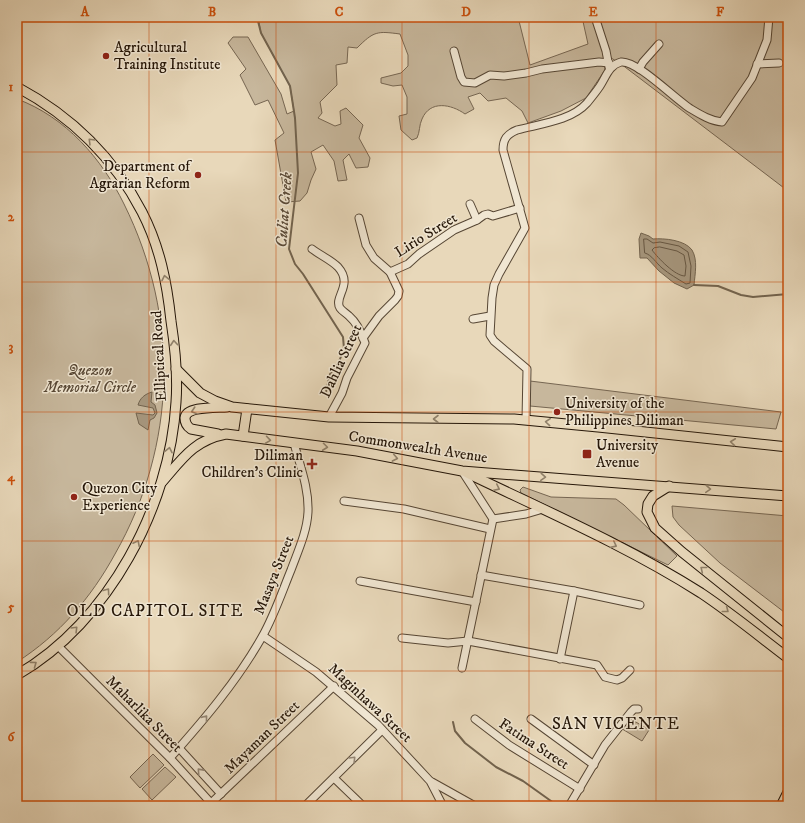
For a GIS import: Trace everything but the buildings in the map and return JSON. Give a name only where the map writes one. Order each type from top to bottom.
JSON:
[{"type":"main road","name":"Elliptical Road","points":[[17,87],[57,112],[85,135],[112,165],[134,196],[151,231],[162,264],[169,299],[177,392],[173,433],[165,467],[142,532],[117,576],[85,618],[58,646],[30,668],[17,675]]},
{"type":"main road","name":"Commonwealth Avenue","points":[[176,369],[200,393],[215,401],[232,407],[247,409],[329,417],[526,420],[788,448]]},
{"type":"main road","points":[[226,434],[191,429],[185,423],[185,418],[188,412],[196,409],[232,407]]},
{"type":"main road","points":[[243,436],[247,409]]},
{"type":"main road","name":"Commonwealth Avenue","points":[[160,484],[188,452],[199,444],[214,437],[226,434],[357,451],[462,471],[788,496]]},
{"type":"main road","points":[[462,471],[630,553],[687,585],[721,606],[788,658]]},
{"type":"main road","points":[[669,486],[653,496],[648,504],[647,512],[656,528],[682,552],[788,636]]},
{"type":"main road","points":[[781,806],[788,792]]},
{"type":"street","points":[[526,420],[527,369],[491,338],[490,335],[490,316],[494,285],[525,228],[503,150],[503,144],[505,138],[516,130],[564,118],[577,113],[601,85],[609,67],[606,51],[595,17]]},
{"type":"street","points":[[454,51],[460,77],[467,83],[475,83],[490,75],[504,76],[542,69],[599,62],[609,67],[621,62],[627,62],[640,68],[691,109],[713,121],[722,122],[752,78],[767,40],[769,17]]},
{"type":"street","points":[[640,68],[643,62],[659,44]]},
{"type":"street","points":[[757,64],[779,63]]},
{"type":"street","points":[[470,204],[477,220]]},
{"type":"street","name":"Lirio Street","points":[[390,272],[408,264],[419,254],[454,230],[477,220],[484,215],[488,214],[493,216],[520,208]]},
{"type":"street","name":"Dahlia Street","points":[[329,417],[364,346],[363,338],[398,296],[398,287],[390,272],[372,256],[364,240],[359,218]]},
{"type":"street","points":[[312,249],[338,268],[345,281],[338,306],[340,310],[353,321],[363,338]]},
{"type":"street","points":[[473,319],[490,316]]},
{"type":"street","name":"Masaya Street","points":[[170,758],[225,692],[263,636],[275,610],[304,535],[308,513],[307,495],[294,444]]},
{"type":"street","points":[[462,471],[493,519],[462,668]]},
{"type":"street","points":[[344,502],[404,509],[490,529]]},
{"type":"street","points":[[493,519],[542,510]]},
{"type":"street","points":[[481,575],[574,591],[640,605]]},
{"type":"street","points":[[360,581],[476,602]]},
{"type":"street","points":[[560,659],[574,591]]},
{"type":"street","name":"Maginhawa Street","points":[[263,636],[334,686],[382,730],[430,781],[444,806]]},
{"type":"street","points":[[402,638],[448,643],[468,641],[598,666],[605,677],[617,680],[622,678],[630,670]]},
{"type":"street","name":"Maharlika Street","points":[[58,646],[170,758],[209,804]]},
{"type":"street","name":"Mayaman Street","points":[[209,804],[334,686]]},
{"type":"street","points":[[569,806],[605,745],[631,712],[634,709],[638,709]]},
{"type":"street","name":"Fatima Street","points":[[475,719],[509,745],[580,789]]},
{"type":"street","points":[[530,719],[594,765]]},
{"type":"street","points":[[305,806],[382,730]]},
{"type":"street","name":"Maharlika Street","points":[[179,748],[221,794]]},
{"type":"street","points":[[334,778],[363,806]]},
{"type":"street","points":[[430,781],[475,806]]},
{"type":"green space","points":[[258,17],[518,17],[530,65],[588,44],[582,17],[788,17],[788,191],[621,64],[603,53],[605,70],[586,98],[561,111],[528,123],[522,111],[506,98],[488,101],[480,93],[468,97],[474,109],[465,114],[447,106],[435,106],[430,109],[422,119],[417,138],[412,140],[401,130],[399,116],[407,114],[407,97],[402,85],[393,86],[381,83],[381,78],[401,73],[408,66],[408,55],[400,34],[381,33],[372,35],[357,48],[348,47],[347,63],[336,65],[337,85],[320,102],[322,113],[318,118],[335,126],[341,124],[340,111],[346,108],[363,125],[359,138],[370,158],[368,167],[356,168],[349,154],[343,160],[347,180],[338,181],[334,161],[323,145],[311,152],[316,169],[307,193],[300,201],[286,202],[275,140],[284,133],[268,100],[255,105],[240,75],[246,69],[228,43],[233,37],[248,37],[281,94],[287,114],[294,111],[290,86],[261,33]]},
{"type":"green space","name":"Quezon Memorial Circle","points":[[17,99],[35,107],[51,117],[67,128],[81,141],[105,171],[124,204],[142,247],[155,291],[162,336],[164,380],[160,425],[150,469],[135,512],[115,554],[95,586],[73,614],[47,640],[17,662]]},
{"type":"green space","points":[[530,381],[781,412],[776,429],[530,406]]},
{"type":"green space","points":[[523,487],[551,497],[616,499],[677,556],[668,565],[521,493],[520,490]]},
{"type":"green space","points":[[672,506],[788,516],[788,615],[720,563],[679,525],[673,517]]},
{"type":"green space","points":[[626,716],[649,730],[642,741],[619,727]]},
{"type":"green space","points":[[153,754],[164,765],[140,788],[130,777]]},
{"type":"green space","points":[[165,767],[176,777],[152,800],[142,789]]},
{"type":"water","points":[[641,233],[653,239],[674,240],[689,247],[695,258],[696,267],[694,285],[687,289],[674,283],[659,271],[647,258],[640,258],[639,239]]},
{"type":"water","points":[[152,392],[151,402],[155,405],[157,413],[154,418],[150,420],[148,430],[139,424],[136,413],[153,415],[155,413],[153,408],[138,405],[143,397]]},
{"type":"waterway","name":"Culiat Creek","points":[[257,17],[261,33],[290,86],[295,118],[298,173],[289,249],[295,264],[343,337],[344,349],[338,364],[330,374],[326,392]]},
{"type":"waterway","points":[[694,285],[718,286],[741,295],[753,297],[788,294]]},
{"type":"waterway","points":[[453,722],[455,731],[465,743],[496,767],[523,781],[558,806]]},
{"type":"place","name":"Agricultural Training Institute","points":[[106,56]]},
{"type":"place","name":"Department of Agrarian Reform","points":[[198,175]]},
{"type":"place","name":"University of the Philippines Diliman","points":[[557,412]]},
{"type":"place","name":"University Avenue","points":[[587,454]]},
{"type":"place","name":"Diliman Children's Clinic","points":[[312,464]]},
{"type":"place","name":"Quezon City Experience","points":[[74,497]]},
{"type":"district","name":"OLD CAPITOL SITE","points":[[155,611]]},
{"type":"district","name":"SAN VICENTE","points":[[616,724]]}]
